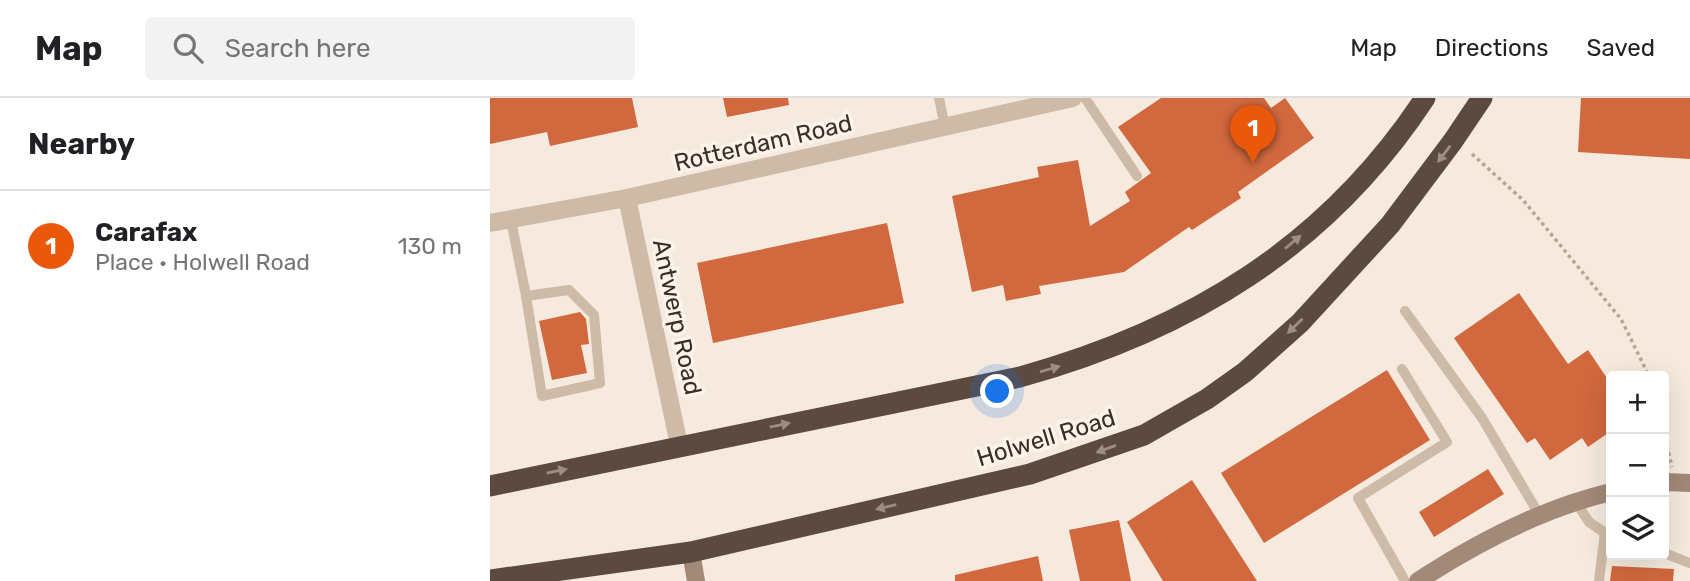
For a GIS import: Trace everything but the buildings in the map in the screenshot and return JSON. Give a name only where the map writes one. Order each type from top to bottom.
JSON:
[{"type":"highway","points":[[490,486],[1020,377],[1069,363],[1153,331],[1242,281],[1312,227],[1374,166],[1425,98]]},
{"type":"highway","name":"Holwell Road","points":[[490,580],[691,552],[1030,474],[1111,448],[1177,418],[1245,373],[1300,323],[1390,225],[1454,141],[1482,98]]},
{"type":"street","name":"Rotterdam Road","points":[[490,223],[627,198],[1073,98]]},
{"type":"street","name":"Antwerp Road","points":[[627,198],[680,445]]},
{"type":"street","points":[[1418,581],[1540,516],[1606,493]]},
{"type":"street","points":[[691,552],[696,581]]},
{"type":"lane","points":[[939,98],[945,127]]},
{"type":"lane","points":[[1085,98],[1137,176]]},
{"type":"lane","points":[[511,220],[542,396],[600,383],[594,315],[569,290],[526,296]]},
{"type":"lane","points":[[1405,311],[1482,418],[1540,516]]},
{"type":"lane","points":[[1402,369],[1447,442],[1358,499],[1405,581]]},
{"type":"lane","points":[[1576,502],[1589,522],[1606,534]]},
{"type":"lane","points":[[1599,581],[1606,545]]},
{"type":"lane","points":[[1669,555],[1690,563]]},
{"type":"path","points":[[1472,154],[1523,200],[1613,310],[1646,371]]},
{"type":"path","points":[[1664,434],[1676,482]]},
{"type":"place","name":"Carafax","points":[[1253,163]]}]
